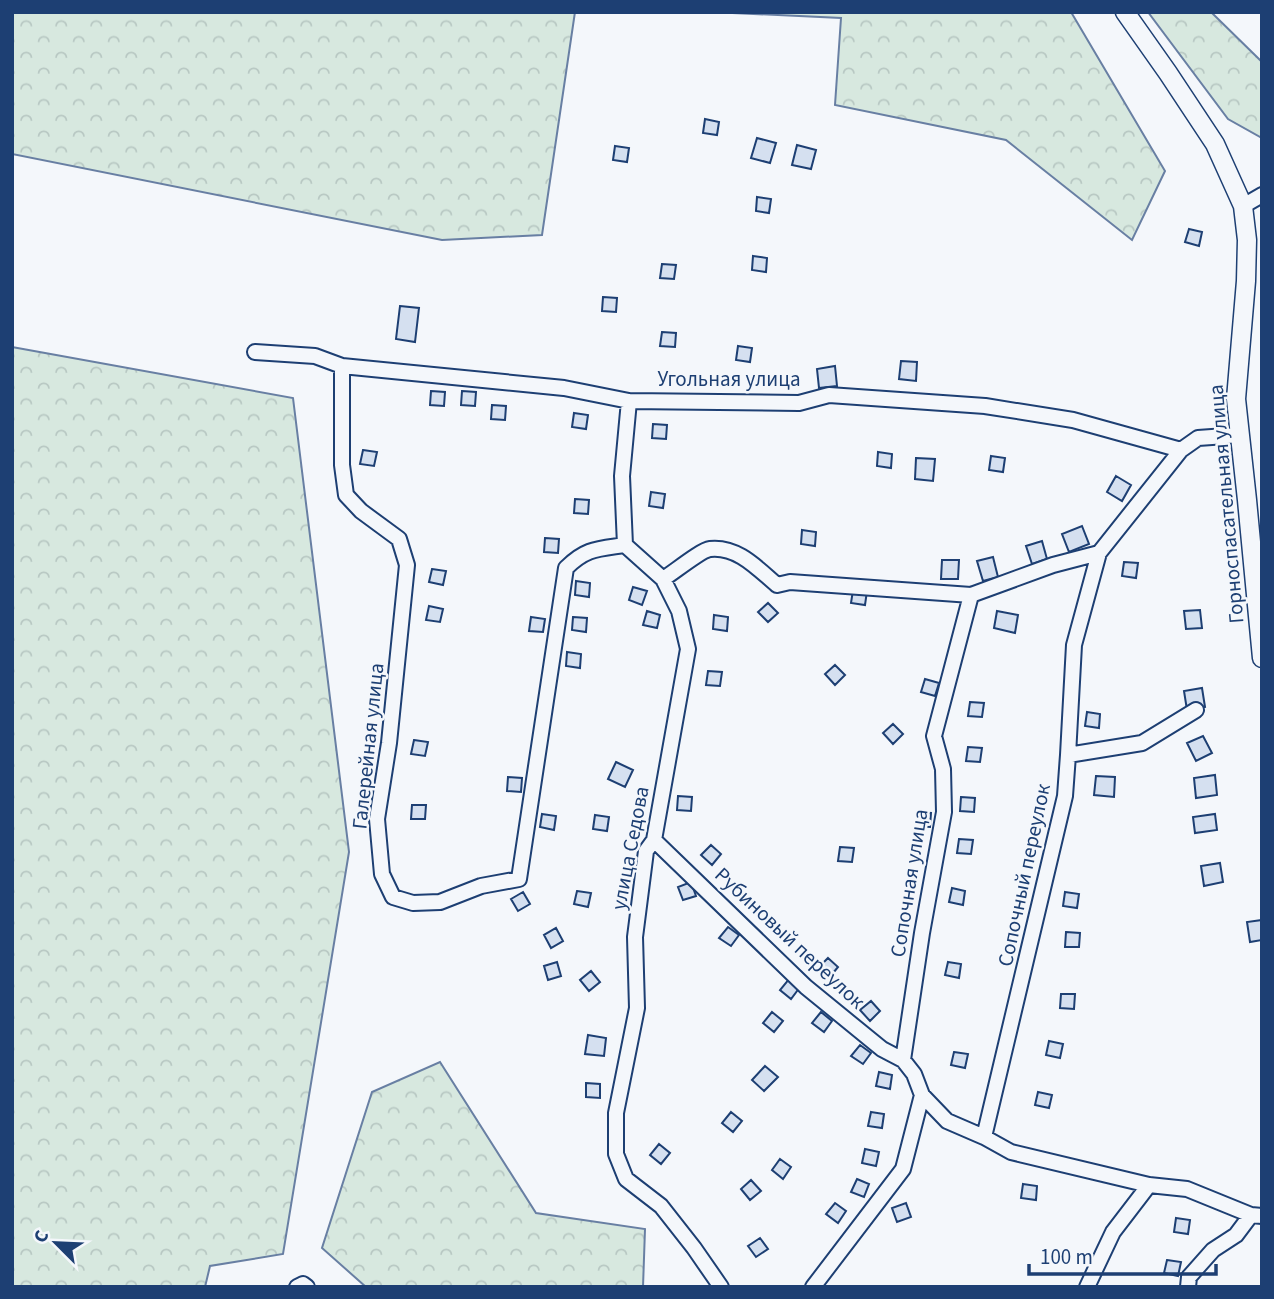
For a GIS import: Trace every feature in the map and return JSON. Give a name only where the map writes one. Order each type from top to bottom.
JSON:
[{"type":"main road","name":"Горноспасательная улица","points":[[1125,12],[1216,144],[1243,206],[1247,240],[1246,281],[1236,399],[1262,658]]},
{"type":"street","points":[[1243,206],[1262,195]]},
{"type":"street","name":"Угольная улица","points":[[255,352],[315,356],[342,366],[564,388],[629,401],[799,403],[829,396],[985,406],[1073,420],[1181,450]]},
{"type":"street","name":"Галерейная улица","points":[[342,366],[342,466],[346,495],[399,539],[407,565],[389,743],[377,819],[382,874],[393,897],[413,903],[440,902],[481,886],[519,879],[566,568],[578,556],[625,545]]},
{"type":"street","points":[[625,545],[622,476],[629,401]]},
{"type":"street","points":[[663,579],[708,549],[742,556],[777,585],[790,582],[971,594],[1053,565],[1099,554],[1181,450],[1198,438],[1240,435]]},
{"type":"street","name":"улица Седова","points":[[625,545],[663,579],[680,611],[688,649],[654,840],[646,851],[635,937],[638,1008],[616,1114],[616,1154],[626,1180],[661,1206],[721,1287]]},
{"type":"street","name":"Сопочный переулок","points":[[984,1137],[1065,796],[1074,645],[1099,554]]},
{"type":"street","name":"Сопочная улица","points":[[903,1060],[944,812],[943,769],[933,736],[971,594]]},
{"type":"street","points":[[1068,755],[1142,743],[1196,710]]},
{"type":"street","name":"Рубиновый переулок","points":[[654,840],[806,987],[882,1048],[903,1060]]},
{"type":"street","points":[[903,1060],[914,1074],[922,1095],[947,1121],[1011,1152],[1149,1185],[1187,1189],[1257,1216],[1236,1236],[1213,1250],[1189,1277],[1188,1287]]},
{"type":"street","points":[[813,1287],[903,1169],[922,1095]]},
{"type":"street","points":[[1087,1287],[1113,1232],[1149,1185]]},
{"type":"green space","points":[[12,12],[575,12],[542,235],[442,240],[12,154]]},
{"type":"green space","points":[[711,12],[1071,12],[1165,171],[1132,240],[1006,140],[835,105],[841,18]]},
{"type":"green space","points":[[1148,12],[1211,12],[1262,62],[1262,138],[1228,119]]},
{"type":"green space","points":[[12,347],[293,398],[349,852],[283,1254],[210,1266],[205,1287],[12,1287]]},
{"type":"green space","points":[[440,1062],[536,1213],[645,1229],[643,1287],[366,1287],[322,1248],[372,1092]]},
{"type":"building","points":[[705,119],[719,122],[717,135],[703,133]]},
{"type":"building","points":[[757,138],[776,143],[770,163],[751,158]]},
{"type":"building","points":[[797,145],[816,150],[811,169],[792,165]]},
{"type":"building","points":[[615,146],[629,148],[627,162],[613,160]]},
{"type":"building","points":[[757,197],[771,199],[769,213],[756,211]]},
{"type":"building","points":[[1189,229],[1202,232],[1199,246],[1185,242]]},
{"type":"building","points":[[753,256],[767,258],[766,272],[752,270]]},
{"type":"building","points":[[662,264],[676,265],[674,279],[660,278]]},
{"type":"building","points":[[603,297],[617,298],[616,312],[602,311]]},
{"type":"building","points":[[400,306],[419,308],[415,342],[396,339]]},
{"type":"building","points":[[662,332],[676,333],[675,347],[660,346]]},
{"type":"building","points":[[738,346],[752,348],[750,362],[736,360]]},
{"type":"building","points":[[901,361],[917,362],[916,381],[899,379]]},
{"type":"building","points":[[835,366],[837,386],[819,388],[817,369]]},
{"type":"building","points":[[431,391],[445,392],[444,406],[430,405]]},
{"type":"building","points":[[462,391],[476,392],[475,406],[461,405]]},
{"type":"building","points":[[492,405],[506,406],[505,420],[491,419]]},
{"type":"building","points":[[574,413],[588,415],[586,429],[572,427]]},
{"type":"building","points":[[653,424],[667,425],[666,439],[652,438]]},
{"type":"building","points":[[363,450],[377,452],[374,466],[360,464]]},
{"type":"building","points":[[878,452],[892,454],[891,468],[877,466]]},
{"type":"building","points":[[991,456],[1005,458],[1003,472],[989,470]]},
{"type":"building","points":[[916,458],[935,459],[933,481],[915,479]]},
{"type":"building","points":[[1116,476],[1131,485],[1122,501],[1107,492]]},
{"type":"building","points":[[651,492],[665,494],[663,508],[649,506]]},
{"type":"building","points":[[575,499],[589,500],[588,514],[574,513]]},
{"type":"building","points":[[1082,526],[1089,544],[1069,552],[1062,534]]},
{"type":"building","points":[[802,530],[816,532],[815,546],[801,544]]},
{"type":"building","points":[[545,538],[559,539],[558,553],[544,552]]},
{"type":"building","points":[[1042,541],[1047,559],[1032,564],[1026,546]]},
{"type":"building","points":[[993,557],[998,577],[983,581],[977,561]]},
{"type":"building","points":[[942,560],[959,560],[958,579],[941,579]]},
{"type":"building","points":[[1124,562],[1138,563],[1136,578],[1122,576]]},
{"type":"building","points":[[432,569],[446,571],[443,585],[429,582]]},
{"type":"building","points":[[576,581],[590,583],[589,597],[575,595]]},
{"type":"building","points":[[633,587],[647,591],[642,605],[629,600]]},
{"type":"building","points":[[853,590],[867,591],[865,605],[851,603]]},
{"type":"building","points":[[768,603],[778,613],[768,622],[758,612]]},
{"type":"building","points":[[429,606],[443,609],[440,622],[426,620]]},
{"type":"building","points":[[1200,610],[1202,628],[1186,629],[1184,611]]},
{"type":"building","points":[[647,611],[660,615],[657,628],[643,625]]},
{"type":"building","points":[[997,611],[1018,615],[1015,633],[994,628]]},
{"type":"building","points":[[714,615],[728,617],[727,631],[713,629]]},
{"type":"building","points":[[531,617],[545,619],[543,632],[529,631]]},
{"type":"building","points":[[573,617],[587,618],[586,632],[572,630]]},
{"type":"building","points":[[567,652],[581,654],[580,668],[566,666]]},
{"type":"building","points":[[835,665],[845,675],[835,685],[825,674]]},
{"type":"building","points":[[708,671],[722,672],[720,686],[706,685]]},
{"type":"building","points":[[925,679],[939,683],[935,696],[921,692]]},
{"type":"building","points":[[1202,688],[1205,707],[1187,710],[1184,691]]},
{"type":"building","points":[[970,702],[984,703],[982,717],[968,716]]},
{"type":"building","points":[[1087,712],[1100,714],[1099,728],[1085,726]]},
{"type":"building","points":[[893,724],[903,734],[893,744],[883,733]]},
{"type":"building","points":[[1203,736],[1212,753],[1196,761],[1187,743]]},
{"type":"building","points":[[414,740],[428,742],[425,756],[411,754]]},
{"type":"building","points":[[968,747],[982,748],[980,762],[966,761]]},
{"type":"building","points":[[616,762],[633,770],[625,787],[608,779]]},
{"type":"building","points":[[1215,775],[1217,795],[1196,798],[1194,778]]},
{"type":"building","points":[[1096,776],[1115,777],[1114,797],[1094,795]]},
{"type":"building","points":[[508,777],[522,778],[521,792],[507,791]]},
{"type":"building","points":[[678,796],[692,797],[691,811],[677,810]]},
{"type":"building","points":[[961,797],[975,798],[974,812],[960,811]]},
{"type":"building","points":[[412,805],[426,805],[425,819],[411,819]]},
{"type":"building","points":[[916,812],[931,813],[930,827],[916,826]]},
{"type":"building","points":[[542,814],[556,816],[554,830],[540,827]]},
{"type":"building","points":[[1215,814],[1217,830],[1195,833],[1193,817]]},
{"type":"building","points":[[595,815],[609,817],[607,831],[593,829]]},
{"type":"building","points":[[959,839],[973,840],[971,854],[957,853]]},
{"type":"building","points":[[711,845],[721,854],[712,865],[701,855]]},
{"type":"building","points":[[840,847],[854,848],[852,862],[838,861]]},
{"type":"building","points":[[1220,863],[1223,882],[1204,886],[1201,866]]},
{"type":"building","points":[[691,882],[696,896],[683,900],[678,887]]},
{"type":"building","points":[[952,888],[965,891],[963,905],[949,902]]},
{"type":"building","points":[[577,891],[591,893],[588,907],[574,904]]},
{"type":"building","points":[[523,892],[530,904],[518,911],[511,899]]},
{"type":"building","points":[[1065,892],[1079,894],[1077,908],[1063,906]]},
{"type":"building","points":[[1262,920],[1262,940],[1250,942],[1247,922]]},
{"type":"building","points":[[728,927],[739,935],[731,946],[719,938]]},
{"type":"building","points":[[556,928],[563,941],[551,948],[544,935]]},
{"type":"building","points":[[1066,932],[1080,933],[1079,947],[1065,947]]},
{"type":"building","points":[[828,958],[838,967],[829,978],[818,968]]},
{"type":"building","points":[[557,962],[561,976],[548,980],[544,966]]},
{"type":"building","points":[[948,962],[961,964],[959,978],[945,975]]},
{"type":"building","points":[[591,971],[600,982],[589,991],[580,980]]},
{"type":"building","points":[[789,979],[800,987],[791,999],[780,990]]},
{"type":"building","points":[[1061,994],[1075,994],[1074,1009],[1060,1008]]},
{"type":"building","points":[[871,1001],[880,1011],[870,1021],[860,1010]]},
{"type":"building","points":[[772,1012],[783,1021],[774,1032],[763,1023]]},
{"type":"building","points":[[821,1012],[832,1021],[824,1032],[812,1023]]},
{"type":"building","points":[[588,1035],[606,1038],[604,1056],[585,1054]]},
{"type":"building","points":[[1049,1041],[1063,1044],[1060,1058],[1046,1055]]},
{"type":"building","points":[[860,1045],[871,1053],[863,1064],[851,1056]]},
{"type":"building","points":[[954,1052],[968,1054],[965,1068],[951,1065]]},
{"type":"building","points":[[765,1066],[778,1077],[764,1091],[752,1080]]},
{"type":"building","points":[[879,1072],[892,1075],[890,1089],[876,1086]]},
{"type":"building","points":[[586,1083],[600,1084],[600,1098],[586,1097]]},
{"type":"building","points":[[1038,1092],[1052,1095],[1049,1108],[1035,1105]]},
{"type":"building","points":[[731,1112],[742,1121],[733,1132],[722,1123]]},
{"type":"building","points":[[871,1112],[884,1114],[882,1128],[868,1126]]},
{"type":"building","points":[[659,1144],[670,1153],[661,1164],[650,1155]]},
{"type":"building","points":[[865,1149],[879,1152],[876,1166],[862,1163]]},
{"type":"building","points":[[780,1159],[791,1167],[783,1179],[772,1170]]},
{"type":"building","points":[[857,1179],[869,1184],[864,1197],[851,1192]]},
{"type":"building","points":[[751,1180],[761,1191],[750,1200],[741,1189]]},
{"type":"building","points":[[1023,1184],[1037,1186],[1036,1200],[1021,1198]]},
{"type":"building","points":[[835,1203],[846,1211],[838,1223],[826,1214]]},
{"type":"building","points":[[906,1203],[911,1217],[897,1222],[892,1208]]},
{"type":"building","points":[[1176,1218],[1190,1220],[1188,1234],[1174,1232]]},
{"type":"building","points":[[760,1238],[768,1249],[756,1257],[748,1246]]},
{"type":"building","points":[[1167,1260],[1181,1262],[1178,1276],[1164,1273]]}]
